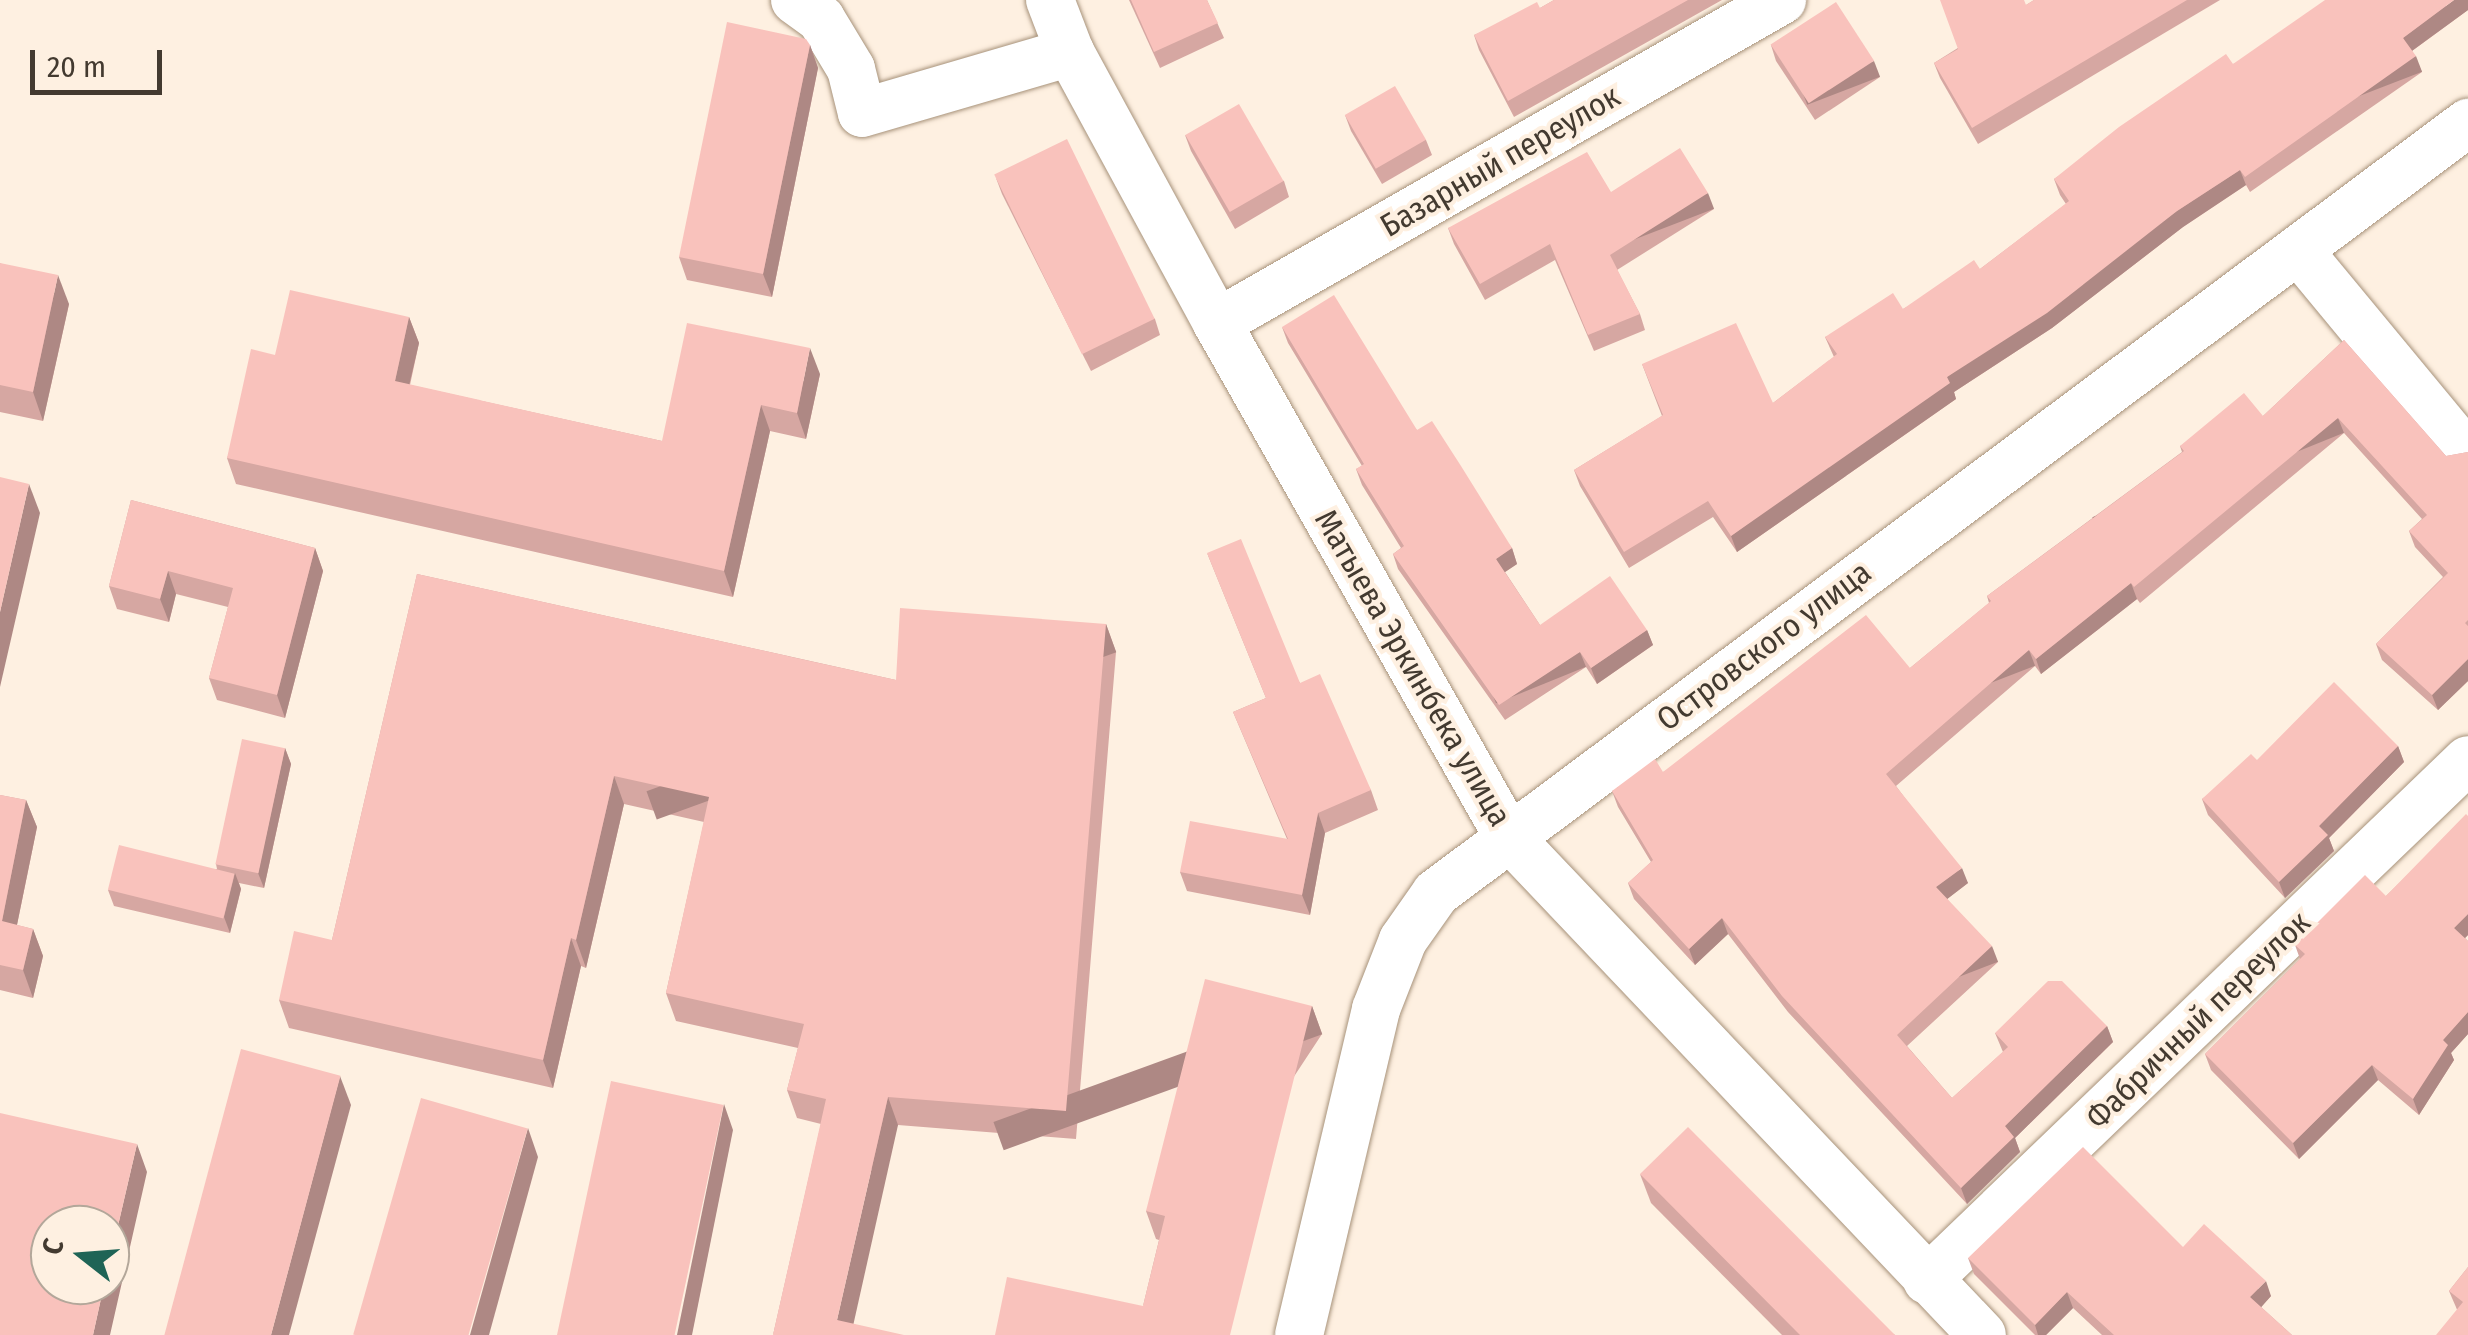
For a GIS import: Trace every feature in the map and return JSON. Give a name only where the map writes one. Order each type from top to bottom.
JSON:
[{"type":"street","points":[[794,0],[821,19],[850,68],[862,113],[1070,52]]},
{"type":"street","name":"Матыева Эркинбека улица","points":[[1050,0],[1070,52],[1218,323],[1508,836],[1982,1335]]},
{"type":"street","name":"Базарный переулок","points":[[1218,323],[1782,0]]},
{"type":"street","name":"Островского улица","points":[[1300,1335],[1376,1009],[1402,940],[1436,893],[2468,124]]},
{"type":"street","points":[[2298,250],[2460,446]]},
{"type":"street","name":"Фабричный переулок","points":[[1927,1280],[2468,760]]},
{"type":"building","points":[[1131,0],[1207,0],[1218,23],[1154,52]]},
{"type":"building","points":[[1554,0],[1688,0],[1508,101],[1474,35],[1537,2],[1540,8]]},
{"type":"building","points":[[1940,0],[2024,0],[2026,5],[2034,0],[2187,0],[1972,128],[1934,63],[1958,49]]},
{"type":"building","points":[[2325,0],[2454,0],[2403,38],[2416,56],[2245,177],[2240,170],[2177,211],[2047,313],[1947,377],[1950,383],[1731,536],[1708,501],[1624,552],[1574,470],[1663,415],[1642,364],[1736,323],[1773,403],[1837,354],[1825,337],[1893,293],[1903,309],[1974,260],[1980,269],[2069,201],[2054,179],[2119,127],[2226,54],[2233,64]]},
{"type":"building","points":[[1836,2],[1874,61],[1809,103],[1771,44]]},
{"type":"building","points":[[727,22],[806,39],[810,45],[763,274],[679,257]]},
{"type":"building","points":[[1395,86],[1426,140],[1376,169],[1345,115]]},
{"type":"building","points":[[1239,104],[1284,181],[1230,212],[1185,135]]},
{"type":"building","points":[[1067,139],[1155,319],[1082,354],[994,175]]},
{"type":"building","points":[[1680,148],[1708,193],[1610,255],[1640,314],[1588,335],[1550,244],[1480,284],[1448,228],[1587,152],[1611,192]]},
{"type":"building","points":[[0,263],[58,275],[33,392],[0,385]]},
{"type":"building","points":[[290,290],[409,317],[395,381],[662,441],[687,323],[810,348],[797,413],[761,405],[724,571],[227,458],[251,349],[275,355]]},
{"type":"building","points":[[1334,295],[1417,430],[1432,421],[1461,466],[1512,548],[1496,559],[1540,625],[1610,576],[1647,630],[1591,668],[1580,652],[1499,705],[1393,554],[1404,546],[1356,469],[1364,464],[1282,327]]},
{"type":"building","points":[[2344,340],[2446,456],[2468,452],[2468,659],[2432,695],[2376,644],[2448,573],[2409,531],[2427,515],[2338,418],[2134,587],[2131,583],[2036,659],[2029,650],[1886,774],[1962,868],[1936,887],[1992,946],[1897,1035],[1952,1098],[2008,1047],[1995,1033],[2048,981],[2062,981],[2107,1026],[2005,1126],[2014,1137],[1961,1188],[1782,996],[1722,918],[1689,949],[1628,883],[1653,860],[1612,791],[1655,759],[1663,772],[1866,615],[1910,668],[1991,601],[1987,596],[2184,451],[2180,446],[2244,393],[2263,416]]},
{"type":"building","points":[[0,477],[29,484],[0,612]]},
{"type":"building","points":[[131,500],[315,548],[277,695],[209,678],[233,588],[168,571],[160,599],[109,586]]},
{"type":"building","points":[[1241,539],[1300,683],[1320,674],[1371,790],[1318,813],[1302,895],[1180,872],[1190,821],[1288,839],[1233,712],[1266,698],[1207,553]]},
{"type":"building","points":[[417,574],[896,680],[900,608],[1106,624],[1066,1111],[888,1097],[837,1320],[904,1335],[773,1335],[826,1099],[787,1090],[804,1024],[666,993],[709,797],[614,776],[543,1060],[279,1000],[294,931],[332,940]]},
{"type":"building","points":[[2334,682],[2398,746],[2319,826],[2328,835],[2279,882],[2202,799],[2251,754],[2257,760]]},
{"type":"building","points":[[242,739],[285,748],[258,873],[215,864]]},
{"type":"building","points":[[0,795],[26,800],[2,921],[33,929],[23,970],[0,965]]},
{"type":"building","points":[[2466,814],[2468,914],[2454,928],[2468,941],[2468,1012],[2443,1040],[2448,1045],[2413,1099],[2372,1065],[2293,1143],[2205,1054],[2305,954],[2295,945],[2365,875],[2386,896]]},
{"type":"building","points":[[119,845],[234,874],[223,918],[108,890]]},
{"type":"building","points":[[1205,979],[1312,1006],[1230,1335],[995,1335],[1007,1277],[1143,1306],[1165,1216],[1146,1211]]},
{"type":"building","points":[[241,1049],[340,1076],[271,1335],[164,1335]]},
{"type":"building","points":[[611,1081],[723,1105],[675,1335],[557,1335]]},
{"type":"building","points":[[421,1098],[528,1129],[469,1335],[353,1334]]},
{"type":"building","points":[[0,1113],[137,1144],[123,1205],[30,1205],[30,1305],[100,1305],[93,1335],[0,1335]]},
{"type":"building","points":[[1688,1127],[1895,1335],[1800,1335],[1640,1174]]},
{"type":"building","points":[[2083,1147],[2183,1247],[2204,1224],[2266,1281],[2250,1297],[2292,1335],[2114,1335],[2067,1292],[2035,1325],[1968,1258]]},
{"type":"building","points":[[2468,1267],[2468,1335],[2436,1335],[2463,1302],[2449,1291]]}]
